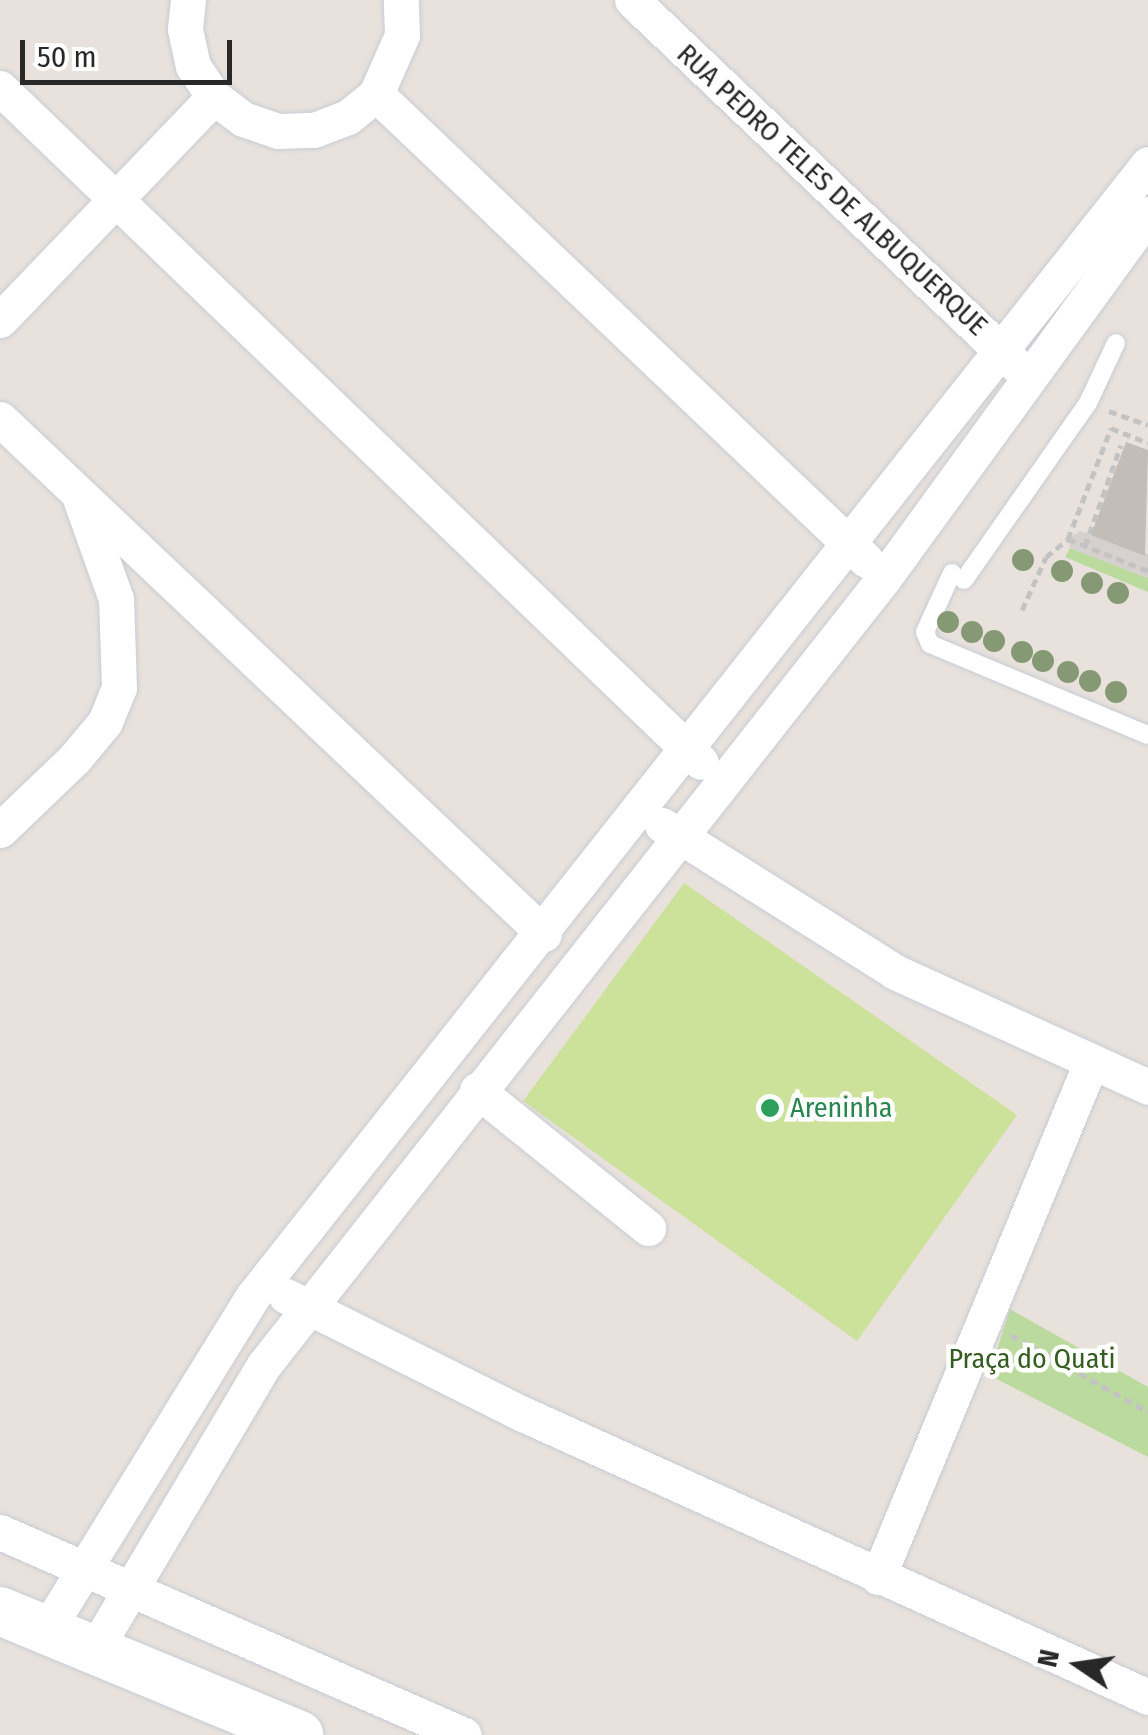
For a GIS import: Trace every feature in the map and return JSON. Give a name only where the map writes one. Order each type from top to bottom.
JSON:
[{"type":"main road","points":[[0,1611],[299,1735]]},
{"type":"street","points":[[188,0],[185,30],[193,66],[214,97],[243,119],[278,130],[314,130],[348,117],[376,94],[402,34],[401,0]]},
{"type":"street","name":"RUA PEDRO TELES DE ALBUQUERQUE","points":[[632,0],[1030,380]]},
{"type":"street","points":[[0,88],[114,203],[720,780]]},
{"type":"street","points":[[376,94],[884,578]]},
{"type":"street","points":[[0,320],[214,97]]},
{"type":"street","points":[[46,1631],[264,1282],[544,934],[686,748],[852,546],[1000,349],[1148,164]]},
{"type":"street","points":[[94,1651],[264,1365],[720,780],[884,578],[1148,214]]},
{"type":"street","points":[[0,418],[544,934]]},
{"type":"street","points":[[0,830],[75,758],[105,722],[119,688],[116,599],[75,486]]},
{"type":"street","points":[[643,805],[676,839],[895,972],[1090,1065],[1148,1087]]},
{"type":"street","points":[[878,1578],[982,1318],[1090,1065]]},
{"type":"street","points":[[477,1090],[648,1228]]},
{"type":"street","points":[[264,1282],[306,1308],[878,1578],[1148,1697]]},
{"type":"street","points":[[0,1532],[464,1735]]},
{"type":"lane","points":[[1116,343],[1088,403],[958,577],[925,632],[930,644],[1148,735]]},
{"type":"path","points":[[1088,403],[1148,426]]},
{"type":"path","points":[[1022,610],[1046,556],[1068,539],[1111,428],[1148,443]]},
{"type":"path","points":[[1084,546],[1122,445]]},
{"type":"path","points":[[1068,539],[1148,571]]},
{"type":"path","points":[[982,1318],[1148,1412]]},
{"type":"green space","points":[[1070,548],[1148,578],[1148,592],[1065,557]]},
{"type":"green space","name":"Areninha","points":[[684,883],[1017,1115],[857,1341],[523,1101]]},
{"type":"green space","name":"Praça do Quati","points":[[1010,1309],[1148,1387],[1148,1457],[989,1375]]},
{"type":"shaded area","points":[[1080,531],[1148,554],[1148,578],[1070,548],[1068,539]]},
{"type":"building","points":[[1126,442],[1148,450],[1145,556],[1091,535]]},
{"type":"place","name":"Areninha","points":[[770,1108]]}]
